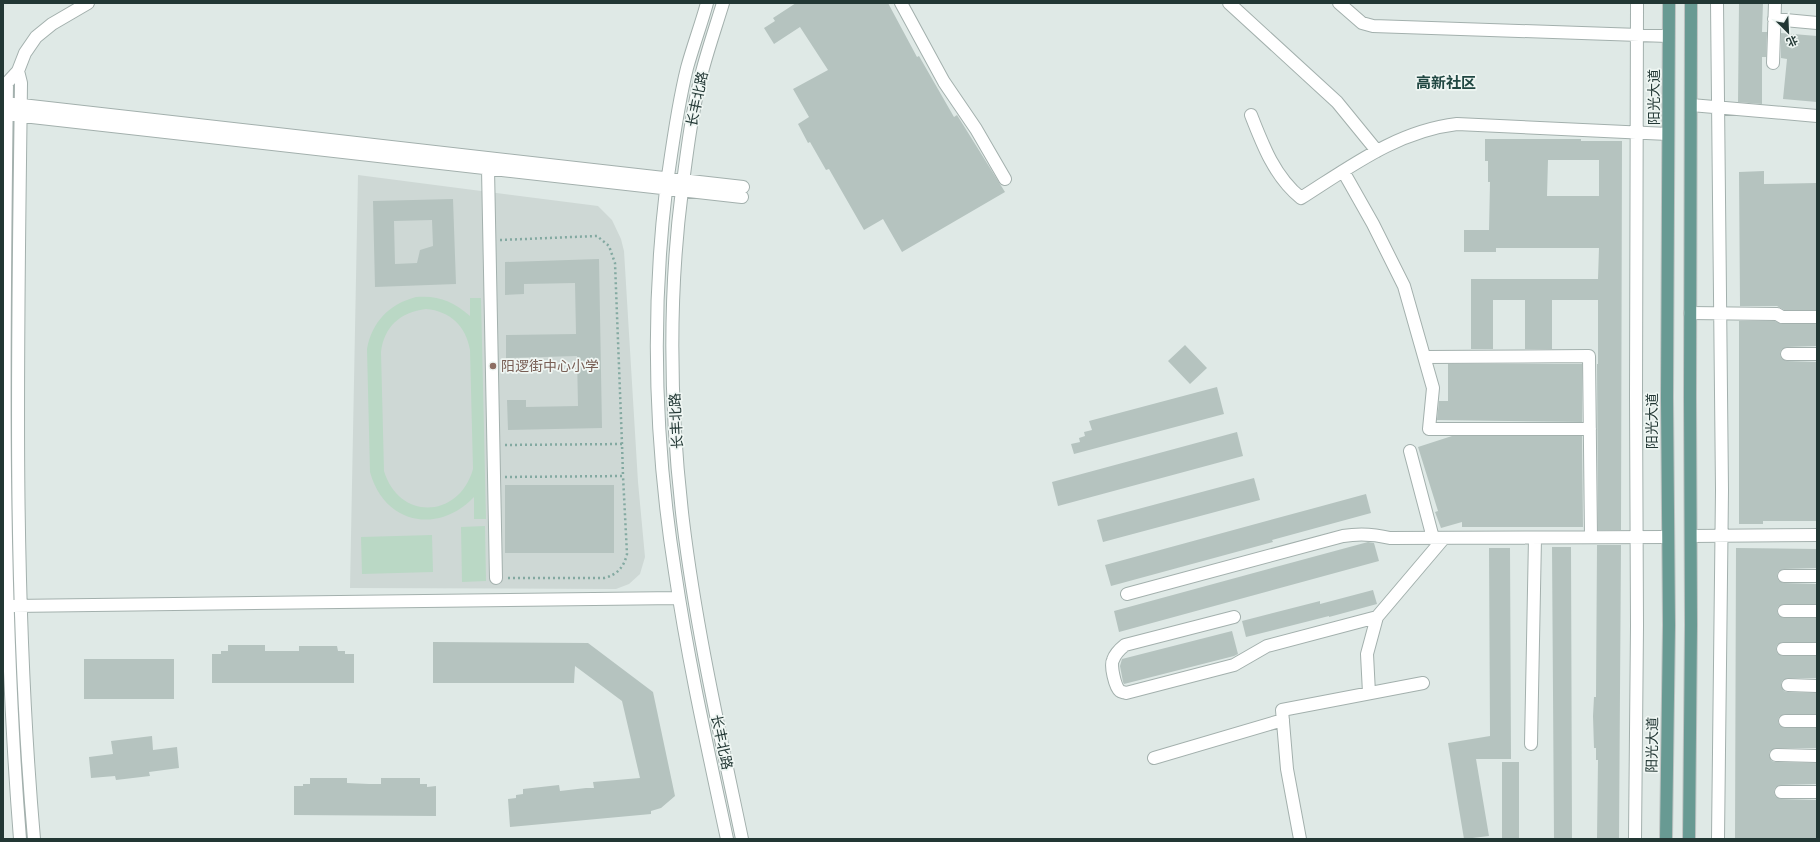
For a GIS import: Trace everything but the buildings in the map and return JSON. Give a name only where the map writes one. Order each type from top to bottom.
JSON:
[{"type":"main road","name":"阳光大道","points":[[1666,839],[1668,537],[1668,3]]},
{"type":"main road","points":[[1689,839],[1691,536],[1691,3]]},
{"type":"street","points":[[20,839],[4,606],[5,108],[7,83],[18,70],[24,53],[36,37],[52,24],[88,3]]},
{"type":"street","name":"长丰北路","points":[[707,3],[687,69],[667,184],[660,265],[658,364],[663,475],[679,598],[704,734],[727,839]]},
{"type":"street","name":"长丰北路","points":[[723,3],[702,73],[682,186],[675,258],[673,363],[679,474],[684,529],[698,615],[742,839]]},
{"type":"street","points":[[901,3],[944,82],[976,129],[1005,179]]},
{"type":"street","points":[[1229,3],[1337,102],[1377,151]]},
{"type":"street","points":[[1339,3],[1362,23],[1373,26],[1668,36]]},
{"type":"street","points":[[1635,839],[1637,3]]},
{"type":"street","points":[[1717,3],[1722,536],[1718,839]]},
{"type":"street","points":[[1773,63],[1775,3]]},
{"type":"street","points":[[1774,20],[1817,23]]},
{"type":"street","points":[[18,70],[21,83],[18,556],[24,709],[34,839]]},
{"type":"street","points":[[1691,105],[1817,116]]},
{"type":"street","points":[[5,108],[488,169],[667,184]]},
{"type":"street","points":[[21,110],[743,192]]},
{"type":"street","points":[[1251,115],[1276,169],[1288,187],[1301,198],[1343,171],[1400,139],[1424,130],[1456,124],[1668,134]]},
{"type":"street","points":[[488,169],[496,578]]},
{"type":"street","points":[[1343,171],[1373,224],[1404,286],[1433,388],[1429,429],[1590,429]]},
{"type":"street","points":[[1690,313],[1817,317]]},
{"type":"street","points":[[1787,354],[1817,354]]},
{"type":"street","points":[[1425,357],[1589,356],[1591,537]]},
{"type":"street","points":[[1410,451],[1434,538]]},
{"type":"street","points":[[1127,594],[1343,536],[1369,534],[1390,538],[1668,537]]},
{"type":"street","points":[[1691,536],[1817,535]]},
{"type":"street","points":[[1369,693],[1367,654],[1377,617],[1434,538]]},
{"type":"street","points":[[1531,744],[1535,538]]},
{"type":"street","points":[[1784,576],[1817,576]]},
{"type":"street","points":[[4,606],[679,598]]},
{"type":"street","points":[[1784,611],[1817,611]]},
{"type":"street","points":[[1234,617],[1125,645],[1112,660],[1111,666],[1116,686],[1119,691],[1126,693],[1234,665],[1267,646],[1377,617]]},
{"type":"street","points":[[1782,649],[1817,649]]},
{"type":"street","points":[[1300,839],[1287,769],[1282,710],[1423,683]]},
{"type":"street","points":[[1788,685],[1817,686]]},
{"type":"street","points":[[1154,758],[1283,720]]},
{"type":"street","points":[[1785,721],[1817,721]]},
{"type":"street","points":[[1776,755],[1817,756]]},
{"type":"street","points":[[1781,792],[1817,792]]},
{"type":"path","points":[[490,241],[597,236],[609,246],[615,262],[627,554],[626,560],[619,570],[604,578],[496,578]]},
{"type":"path","points":[[494,445],[622,444]]},
{"type":"path","points":[[494,476],[623,476]]},
{"type":"shaded area","name":"阳逻街中心小学","points":[[358,175],[598,206],[612,220],[621,239],[624,251],[638,482],[645,557],[640,574],[629,584],[616,589],[350,588]]},
{"type":"green space","points":[[416,297],[438,298],[457,306],[470,316],[470,298],[481,298],[486,519],[474,519],[474,497],[460,509],[445,516],[429,520],[414,518],[400,513],[387,503],[377,490],[370,472],[367,349],[369,339],[373,330],[383,316],[390,309],[406,300]],"holes":[[[426,309],[435,310],[456,321],[461,327],[468,341],[470,350],[473,469],[466,485],[455,497],[443,505],[429,508],[415,506],[402,499],[392,487],[384,471],[381,352],[386,335],[390,328],[401,317],[408,313]]]},
{"type":"green space","points":[[485,526],[486,581],[462,582],[461,527]]},
{"type":"green space","points":[[432,535],[433,572],[362,574],[361,537]]},
{"type":"place","name":"阳逻街中心小学","points":[[493,366]]},
{"type":"district","name":"高新社区","points":[[1446,83]]}]
